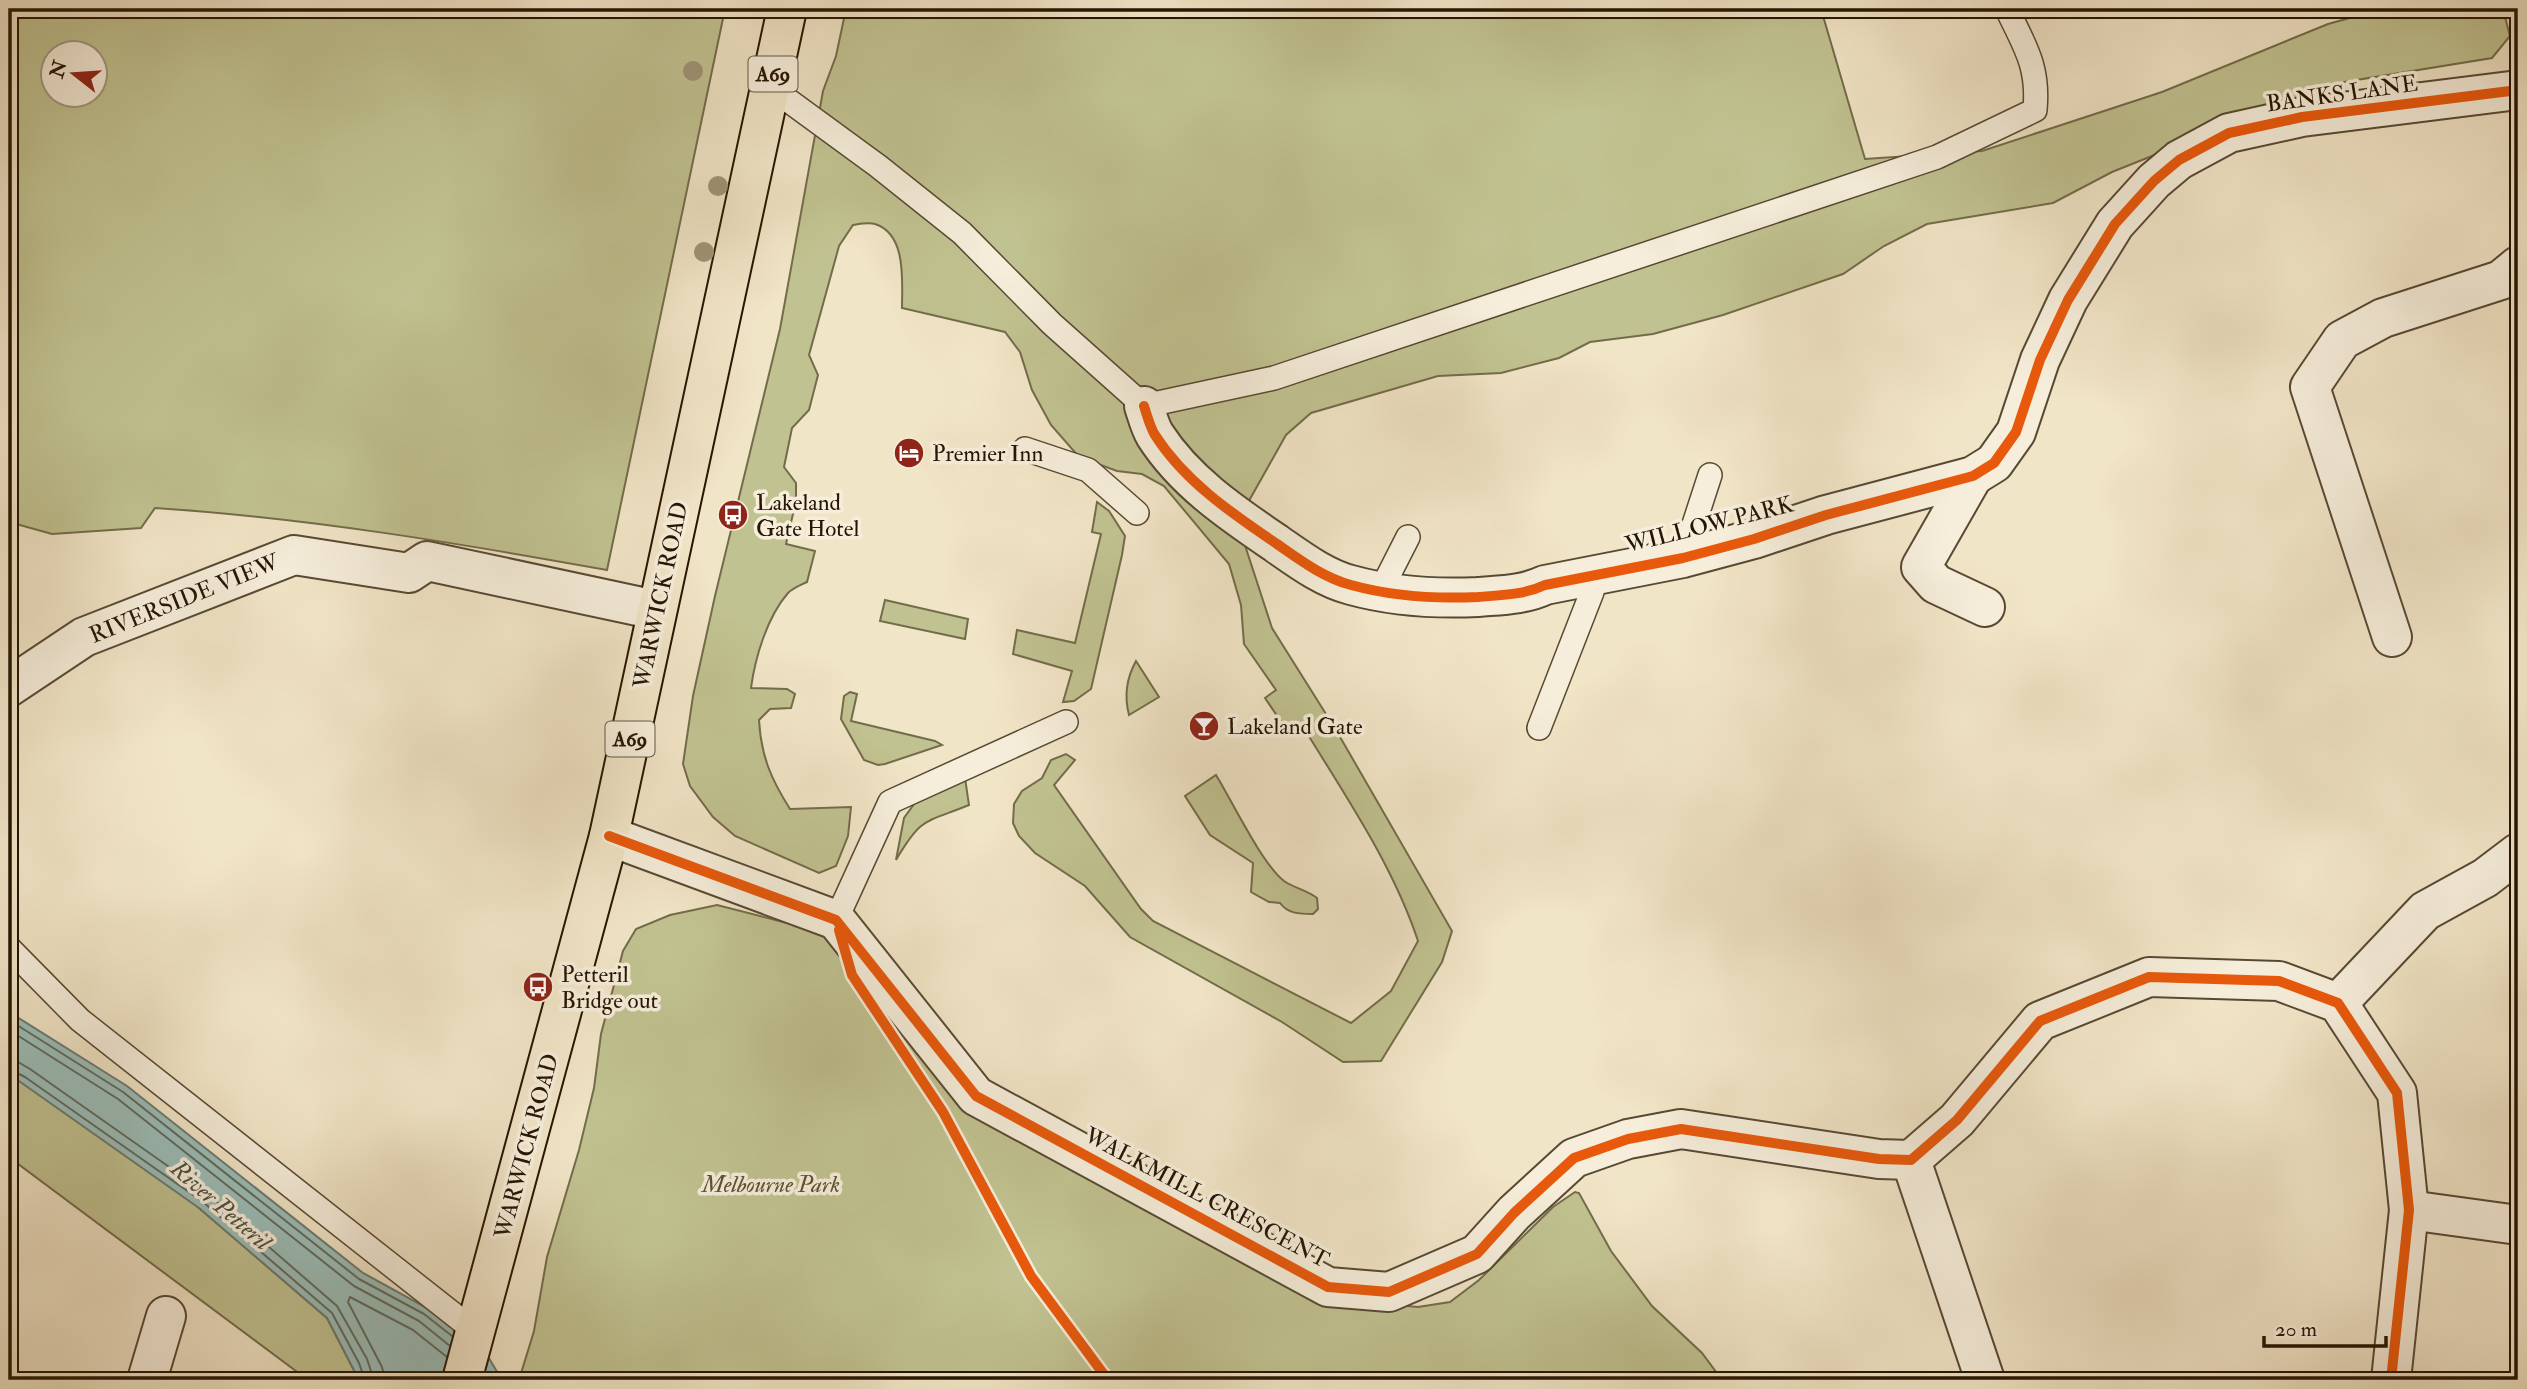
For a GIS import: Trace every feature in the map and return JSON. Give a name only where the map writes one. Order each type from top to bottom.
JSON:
[{"type":"main road","name":"WARWICK ROAD","points":[[462,1380],[610,836],[656,610],[787,9]]},
{"type":"street","name":"BANKS LANE","points":[[2179,160],[2229,133],[2302,117],[2518,90]]},
{"type":"street","name":"WILLOW PARK","points":[[1144,406],[1154,434],[1178,464],[1230,512],[1320,572],[1349,585],[1380,592],[1452,598],[1492,596],[1530,592],[1545,584],[1683,558],[1754,539],[1826,515],[1973,477],[1994,463],[2016,432],[2040,360],[2063,312],[2115,224],[2154,181],[2179,160]]},
{"type":"street","points":[[2392,637],[2310,387],[2342,340],[2383,318],[2501,280],[2518,266]]},
{"type":"street","name":"WILLOW PARK","points":[[1973,477],[1921,567],[1936,584],[1985,607]]},
{"type":"street","name":"RIVERSIDE VIEW","points":[[9,687],[84,637],[294,555],[409,573],[427,561],[656,610]]},
{"type":"street","points":[[610,836],[836,920]]},
{"type":"street","points":[[2338,1003],[2425,911],[2486,878],[2518,853]]},
{"type":"street","name":"WALKMILL CRESCENT","points":[[836,920],[976,1096],[1328,1287],[1390,1292],[1476,1254],[1514,1213],[1574,1158],[1628,1139],[1681,1129],[1879,1159],[1911,1160]]},
{"type":"street","points":[[1985,1380],[1911,1160],[1957,1120],[2040,1021],[2149,977],[2279,981],[2338,1003],[2397,1093],[2409,1210],[2391,1380]]},
{"type":"street","points":[[2409,1210],[2518,1225]]},
{"type":"street","points":[[147,1380],[166,1316]]},
{"type":"lane","points":[[770,87],[878,166],[962,233],[1052,324],[1144,406],[1274,378],[1937,157],[2035,110],[2037,88],[2033,61],[2007,9]]},
{"type":"lane","points":[[1025,450],[1088,470],[1137,513]]},
{"type":"lane","points":[[1683,558],[1710,475]]},
{"type":"lane","points":[[1380,592],[1408,537]]},
{"type":"lane","points":[[1539,727],[1592,592],[1591,574]]},
{"type":"lane","points":[[836,920],[890,802],[1066,722]]},
{"type":"lane","points":[[9,948],[80,1020],[476,1332]]},
{"type":"green space","points":[[9,9],[725,9],[607,570],[382,533],[269,518],[155,508],[141,528],[52,534],[9,522]]},
{"type":"green space","points":[[846,9],[1821,9],[1865,159],[1982,151],[2162,92],[2328,24],[2382,9],[2503,9],[2510,36],[2492,58],[2332,84],[2112,172],[2053,203],[1927,224],[1884,246],[1843,274],[1723,315],[1653,334],[1590,342],[1559,358],[1501,373],[1438,376],[1311,413],[1286,435],[1250,499],[1240,530],[1272,628],[1336,730],[1452,931],[1442,962],[1381,1061],[1343,1062],[1282,1022],[1130,937],[1085,886],[1035,853],[1019,836],[1013,823],[1014,804],[1022,791],[1042,778],[1051,760],[1066,754],[1075,760],[1054,785],[1141,909],[1153,921],[1351,1023],[1391,991],[1418,941],[1381,857],[1302,725],[1288,732],[1265,698],[1276,690],[1244,644],[1241,605],[1229,564],[1164,486],[1142,474],[1117,471],[1079,457],[1051,425],[1032,390],[1020,352],[1005,332],[902,308],[902,273],[898,248],[885,229],[875,224],[853,225],[839,246],[809,355],[818,375],[809,410],[792,428],[784,467],[796,483],[796,501],[786,544],[815,551],[807,582],[788,593],[768,626],[751,688],[787,689],[795,694],[791,708],[770,709],[759,720],[768,767],[790,809],[851,807],[848,836],[836,866],[819,873],[735,836],[713,817],[690,786],[683,764],[693,696],[780,329],[823,91],[836,56]]},
{"type":"green space","points":[[1097,502],[1109,511],[1125,536],[1122,555],[1091,689],[1074,701],[1063,702],[1072,671],[1013,654],[1017,630],[1075,643],[1101,534],[1092,532]]},
{"type":"green space","points":[[885,600],[968,619],[965,639],[880,621]]},
{"type":"green space","points":[[1136,661],[1159,697],[1129,715],[1127,688]]},
{"type":"green space","points":[[850,692],[857,694],[851,721],[942,745],[885,764],[878,765],[864,760],[841,719],[844,696]]},
{"type":"green space","points":[[1216,775],[1275,873],[1284,881],[1317,898],[1318,909],[1313,914],[1291,911],[1280,903],[1269,902],[1251,892],[1253,863],[1210,835],[1185,796]]},
{"type":"green space","points":[[965,778],[969,805],[933,819],[919,828],[896,860],[904,818],[917,800]]},
{"type":"green space","name":"Melbourne Park","points":[[717,905],[787,923],[828,929],[927,1064],[997,1129],[1237,1257],[1386,1304],[1418,1307],[1450,1302],[1479,1280],[1553,1207],[1575,1192],[1579,1193],[1611,1251],[1652,1306],[1702,1353],[1722,1380],[519,1380],[534,1331],[547,1257],[579,1150],[594,1088],[601,1034],[623,951],[636,929],[670,915]]},
{"type":"green space","points":[[9,1004],[14,1015],[199,1208],[327,1318],[359,1380],[308,1380],[14,1161],[9,1168]]},
{"type":"water","name":"River Petteril","points":[[9,1012],[127,1086],[363,1273],[427,1308],[487,1355],[502,1380],[359,1380],[327,1318],[199,1208],[9,1074]]},
{"type":"cycle path","points":[[1144,406],[1153,432],[1167,452],[1211,496],[1303,562],[1331,578],[1351,585],[1414,596],[1495,596],[1521,593],[1545,585],[1683,558],[1754,539],[1826,515],[1973,476],[1994,463],[2016,432],[2040,360],[2068,300],[2115,224],[2154,181],[2179,160],[2229,133],[2302,117],[2518,90]]},
{"type":"cycle path","points":[[609,836],[836,920],[976,1096],[1328,1287],[1389,1292],[1477,1254],[1514,1213],[1574,1158],[1628,1139],[1681,1129],[1879,1159],[1911,1160],[1957,1120],[2040,1021],[2149,977],[2279,981],[2338,1003],[2397,1093],[2409,1210],[2391,1380]]},
{"type":"cycle path","points":[[839,930],[852,975],[943,1112],[1031,1276],[1108,1380]]},
{"type":"place","name":"Premier Inn","points":[[909,453]]},
{"type":"place","name":"Lakeland Gate Hotel","points":[[733,515]]},
{"type":"place","name":"Lakeland Gate","points":[[1204,726]]},
{"type":"place","name":"Petteril Bridge out","points":[[538,987]]}]
